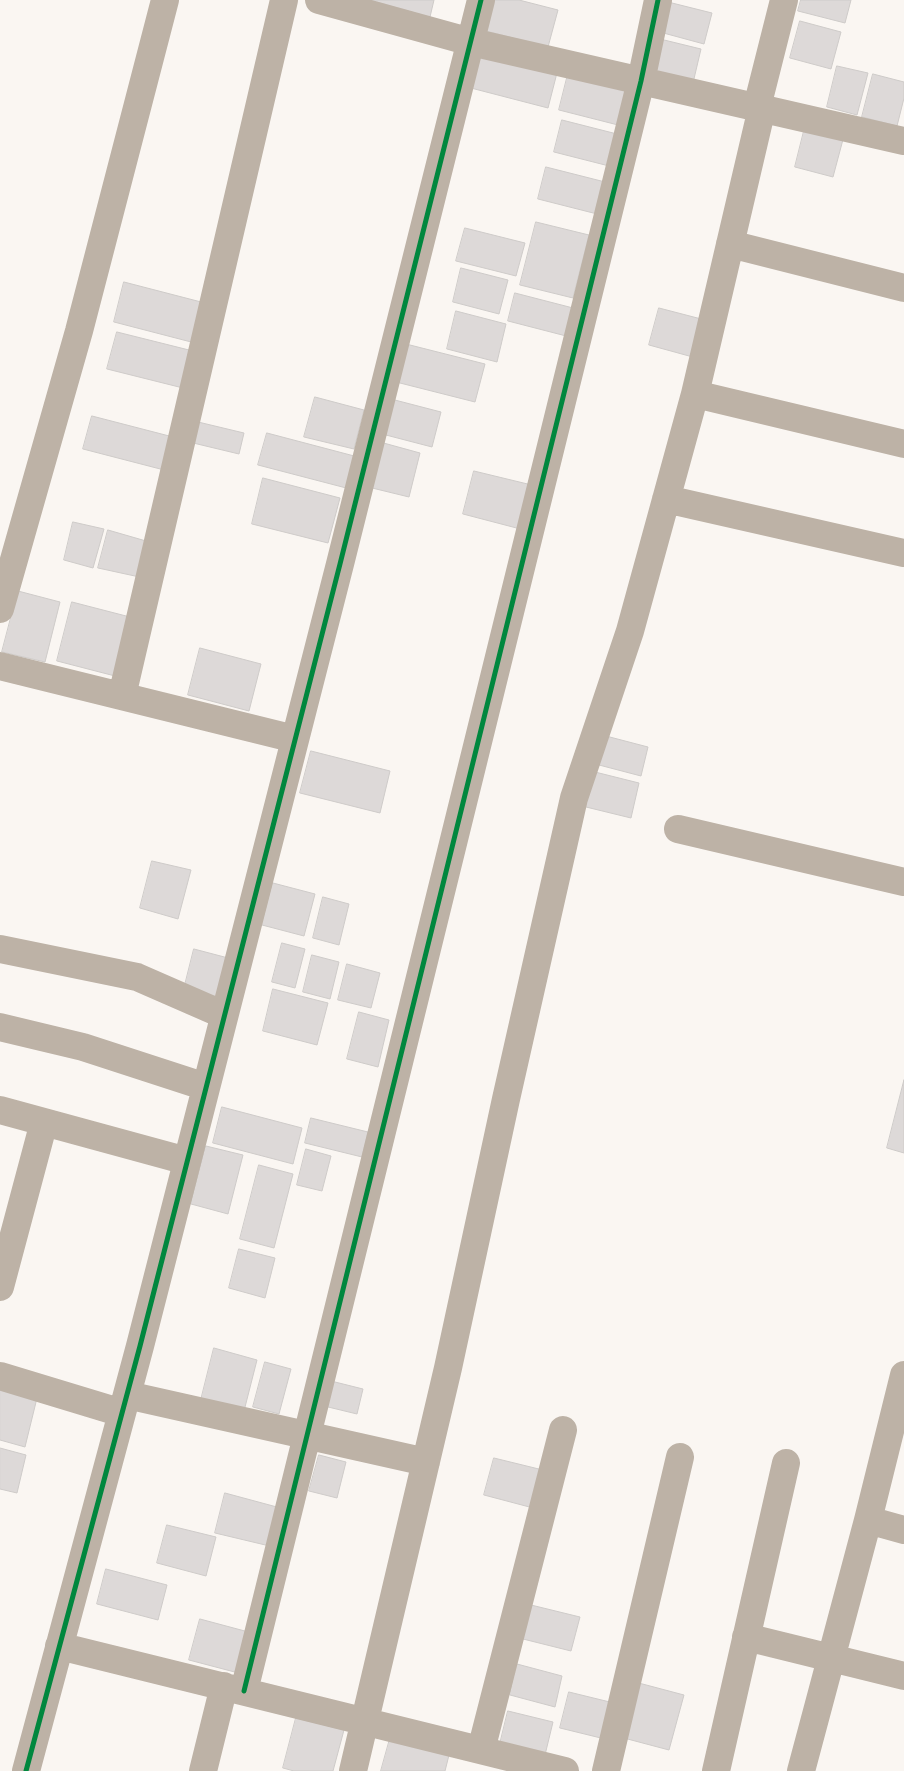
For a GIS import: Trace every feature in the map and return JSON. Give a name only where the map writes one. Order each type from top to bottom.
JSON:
[{"type":"street","points":[[0,609],[79,331],[165,0]]},
{"type":"street","points":[[122,696],[284,0]]},
{"type":"street","points":[[319,0],[471,42],[759,108],[902,132]]},
{"type":"street","points":[[26,1771],[187,1161],[481,0]]},
{"type":"street","points":[[203,1771],[234,1689],[307,1435],[641,81],[658,0]]},
{"type":"street","points":[[353,1771],[426,1462],[574,798],[630,631],[695,394],[784,0]]},
{"type":"street","points":[[730,244],[904,288]]},
{"type":"street","points":[[695,394],[904,444]]},
{"type":"street","points":[[666,499],[904,553]]},
{"type":"street","points":[[0,666],[294,739]]},
{"type":"street","points":[[678,829],[904,882]]},
{"type":"street","points":[[0,949],[137,977],[224,1015]]},
{"type":"street","points":[[0,1028],[82,1047],[206,1087]]},
{"type":"street","points":[[0,1110],[187,1161]]},
{"type":"street","points":[[0,1287],[44,1122]]},
{"type":"street","points":[[801,1771],[868,1520],[904,1375]]},
{"type":"street","points":[[0,1376],[124,1404],[307,1435],[426,1462]]},
{"type":"street","points":[[481,1750],[563,1430]]},
{"type":"street","points":[[606,1771],[680,1457]]},
{"type":"street","points":[[716,1771],[786,1463]]},
{"type":"street","points":[[868,1520],[904,1530]]},
{"type":"street","points":[[746,1637],[904,1676]]},
{"type":"street","points":[[59,1646],[481,1750],[523,1766],[565,1771]]},
{"type":"building","points":[[370,0],[434,0],[430,17]]},
{"type":"building","points":[[490,0],[519,0],[558,10],[548,47],[482,30]]},
{"type":"building","points":[[801,0],[851,0],[845,23],[798,11]]},
{"type":"building","points":[[664,1],[712,13],[704,44],[656,31]]},
{"type":"building","points":[[800,21],[841,32],[831,69],[790,58]]},
{"type":"building","points":[[656,38],[701,49],[693,83],[648,72]]},
{"type":"building","points":[[477,48],[558,69],[548,108],[467,87]]},
{"type":"building","points":[[837,66],[868,73],[857,115],[827,107]]},
{"type":"building","points":[[569,70],[629,85],[618,125],[559,110]]},
{"type":"building","points":[[873,74],[904,82],[904,98],[897,126],[862,117]]},
{"type":"building","points":[[562,120],[621,135],[613,167],[554,152]]},
{"type":"building","points":[[806,123],[845,132],[833,177],[795,167]]},
{"type":"building","points":[[546,167],[613,184],[605,216],[538,199]]},
{"type":"building","points":[[536,222],[589,235],[573,298],[520,285]]},
{"type":"building","points":[[465,228],[525,243],[516,276],[456,261]]},
{"type":"building","points":[[461,268],[508,280],[499,314],[453,302]]},
{"type":"building","points":[[124,282],[205,303],[195,343],[114,322]]},
{"type":"building","points":[[515,293],[577,309],[570,337],[508,321]]},
{"type":"building","points":[[659,308],[709,321],[700,359],[649,345]]},
{"type":"building","points":[[456,311],[506,324],[497,362],[447,349]]},
{"type":"building","points":[[117,332],[193,351],[183,388],[107,369]]},
{"type":"building","points":[[406,344],[485,364],[475,402],[396,382]]},
{"type":"building","points":[[315,397],[364,410],[354,449],[304,437]]},
{"type":"building","points":[[391,399],[441,412],[432,447],[382,434]]},
{"type":"building","points":[[92,416],[177,438],[168,471],[83,449]]},
{"type":"building","points":[[194,421],[244,433],[239,454],[189,442]]},
{"type":"building","points":[[267,433],[358,457],[350,489],[258,465]]},
{"type":"building","points":[[380,442],[420,453],[409,497],[368,487]]},
{"type":"building","points":[[474,471],[540,487],[528,531],[463,514]]},
{"type":"building","points":[[263,478],[340,498],[328,543],[252,524]]},
{"type":"building","points":[[73,522],[104,529],[93,568],[64,560]]},
{"type":"building","points":[[108,530],[153,543],[144,578],[98,568]]},
{"type":"building","points":[[18,591],[60,602],[45,662],[2,652]]},
{"type":"building","points":[[72,602],[130,617],[115,676],[57,661]]},
{"type":"building","points":[[200,648],[261,664],[249,711],[188,695]]},
{"type":"building","points":[[606,736],[648,747],[641,776],[599,765]]},
{"type":"building","points":[[311,751],[390,771],[380,813],[300,793]]},
{"type":"building","points":[[595,772],[639,783],[631,818],[586,807]]},
{"type":"building","points":[[152,861],[191,870],[178,919],[140,908]]},
{"type":"building","points":[[273,883],[315,894],[304,936],[262,925]]},
{"type":"building","points":[[323,897],[349,904],[339,945],[313,938]]},
{"type":"building","points":[[282,943],[305,949],[295,988],[272,982]]},
{"type":"building","points":[[194,949],[232,959],[222,998],[184,989]]},
{"type":"building","points":[[312,955],[339,962],[330,999],[303,992]]},
{"type":"building","points":[[347,964],[380,973],[371,1008],[338,1000]]},
{"type":"building","points":[[273,989],[328,1003],[317,1045],[263,1031]]},
{"type":"building","points":[[359,1012],[389,1020],[378,1067],[347,1059]]},
{"type":"building","points":[[904,1080],[904,1153],[887,1148]]},
{"type":"building","points":[[222,1107],[302,1128],[293,1164],[213,1143]]},
{"type":"building","points":[[311,1118],[368,1132],[362,1157],[305,1143]]},
{"type":"building","points":[[206,1146],[243,1155],[228,1214],[191,1204]]},
{"type":"building","points":[[306,1149],[331,1156],[322,1191],[297,1185]]},
{"type":"building","points":[[259,1165],[293,1174],[274,1248],[240,1239]]},
{"type":"building","points":[[239,1249],[275,1258],[265,1298],[229,1288]]},
{"type":"building","points":[[214,1348],[257,1360],[244,1411],[201,1400]]},
{"type":"building","points":[[265,1362],[291,1369],[279,1414],[253,1407]]},
{"type":"building","points":[[331,1381],[363,1389],[357,1414],[324,1406]]},
{"type":"building","points":[[0,1388],[37,1398],[25,1447],[0,1440]]},
{"type":"building","points":[[0,1448],[26,1455],[17,1493],[0,1489]]},
{"type":"building","points":[[319,1455],[346,1462],[337,1498],[309,1491]]},
{"type":"building","points":[[494,1458],[547,1471],[537,1509],[484,1495]]},
{"type":"building","points":[[225,1493],[288,1510],[278,1548],[215,1533]]},
{"type":"building","points":[[167,1525],[216,1537],[206,1576],[157,1563]]},
{"type":"building","points":[[106,1569],[167,1585],[158,1620],[97,1604]]},
{"type":"building","points":[[527,1604],[580,1617],[571,1651],[519,1638]]},
{"type":"building","points":[[200,1619],[256,1634],[246,1675],[189,1660]]},
{"type":"building","points":[[517,1664],[562,1676],[555,1707],[510,1695]]},
{"type":"building","points":[[635,1682],[684,1695],[669,1750],[620,1737]]},
{"type":"building","points":[[569,1692],[618,1704],[609,1740],[560,1728]]},
{"type":"building","points":[[508,1711],[553,1722],[545,1755],[500,1744]]},
{"type":"building","points":[[296,1718],[344,1730],[333,1771],[294,1771],[283,1768]]},
{"type":"building","points":[[391,1735],[450,1751],[445,1771],[381,1771]]},
{"type":"cycle path","points":[[26,1771],[140,1346],[340,564],[481,0]]},
{"type":"cycle path","points":[[244,1691],[641,81],[658,0]]}]
